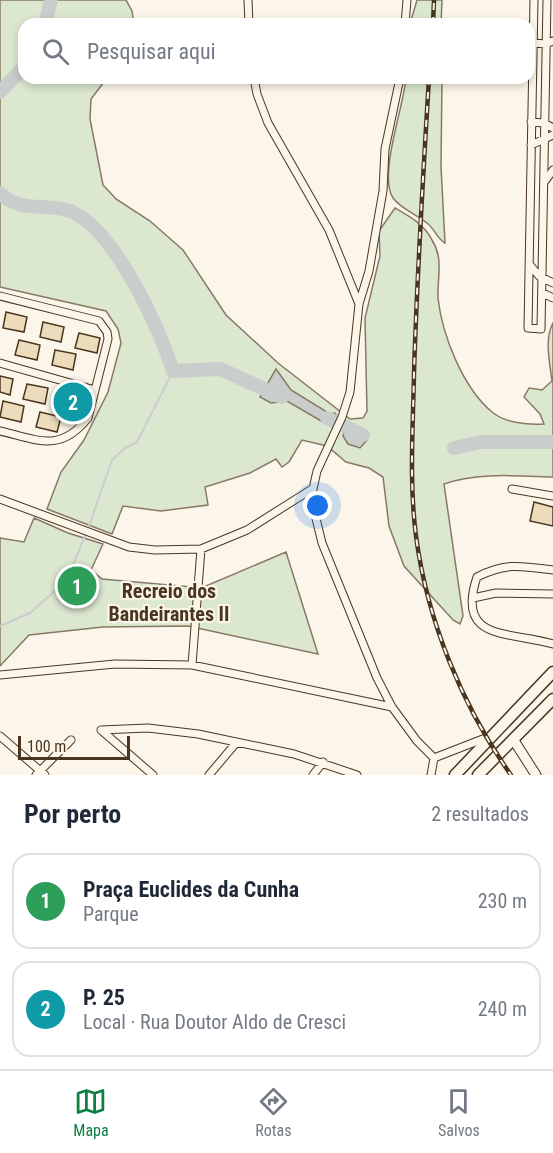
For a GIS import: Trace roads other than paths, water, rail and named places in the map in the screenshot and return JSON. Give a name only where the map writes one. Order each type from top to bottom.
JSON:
[{"type":"main road","points":[[455,775],[553,672]]},
{"type":"main road","points":[[478,775],[553,699]]},
{"type":"street","points":[[248,0],[249,18]]},
{"type":"street","points":[[406,18],[407,0]]},
{"type":"street","points":[[533,18],[534,0]]},
{"type":"street","points":[[532,84],[528,328],[541,329],[544,123],[549,43],[547,0]]},
{"type":"street","points":[[535,31],[539,32],[548,23]]},
{"type":"street","points":[[256,84],[268,123],[329,231],[359,304]]},
{"type":"street","points":[[399,84],[387,135],[383,191],[369,271],[359,304],[355,360],[342,417],[317,471],[310,498],[322,543],[361,640],[392,707],[417,741],[435,758]]},
{"type":"street","points":[[531,122],[544,123],[553,128]]},
{"type":"street","points":[[531,145],[553,135]]},
{"type":"street","points":[[531,160],[544,159]]},
{"type":"street","points":[[544,183],[553,170]]},
{"type":"street","points":[[530,266],[543,279],[553,283]]},
{"type":"street","points":[[543,293],[553,298]]},
{"type":"street","points":[[0,296],[99,321],[107,332],[108,339],[88,418],[80,428],[64,439],[50,443],[0,431]]},
{"type":"street","points":[[0,363],[95,390]]},
{"type":"street","points":[[0,499],[129,547],[201,549],[247,530],[312,489]]},
{"type":"street","points":[[512,489],[553,496]]},
{"type":"street","points":[[192,665],[201,549]]},
{"type":"street","points":[[553,570],[515,565],[496,567],[477,577],[473,598],[473,614],[480,626],[498,633],[553,644]]},
{"type":"street","points":[[473,598],[496,592],[553,594]]},
{"type":"street","points":[[0,675],[115,664],[192,665],[392,707]]},
{"type":"street","points":[[153,775],[101,730],[172,730],[267,747],[323,762],[357,775]]},
{"type":"street","points":[[0,736],[40,774],[71,740]]},
{"type":"street","points":[[435,758],[492,736]]},
{"type":"street","points":[[510,742],[536,775]]},
{"type":"street","points":[[209,775],[236,743]]},
{"type":"street","points":[[431,775],[435,758]]},
{"type":"street","points":[[313,775],[323,762]]},
{"type":"street","points":[[483,775],[490,762]]},
{"type":"waterway","points":[[46,18],[51,0]]},
{"type":"waterway","points":[[0,92],[18,73]]},
{"type":"waterway","points":[[0,193],[15,203],[70,211],[86,221],[103,237],[133,281],[157,330],[173,371],[220,369],[282,397]]},
{"type":"waterway","points":[[88,529],[112,460],[125,448],[137,442],[173,371]]},
{"type":"waterway","points":[[327,418],[363,435]]},
{"type":"waterway","points":[[454,448],[481,442],[553,442]]},
{"type":"waterway","points":[[0,626],[30,613],[66,581],[86,534]]},
{"type":"railway","points":[[433,18],[434,0]]},
{"type":"railway","points":[[429,84],[418,262],[412,435],[416,536],[429,599],[449,661],[477,720],[511,775]]},
{"type":"place","name":"P. 25","points":[[73,402]]},
{"type":"place","name":"Praça Euclides da Cunha","points":[[77,586]]},
{"type":"district","name":"Recreio dos Bandeirantes II","points":[[169,602]]}]
